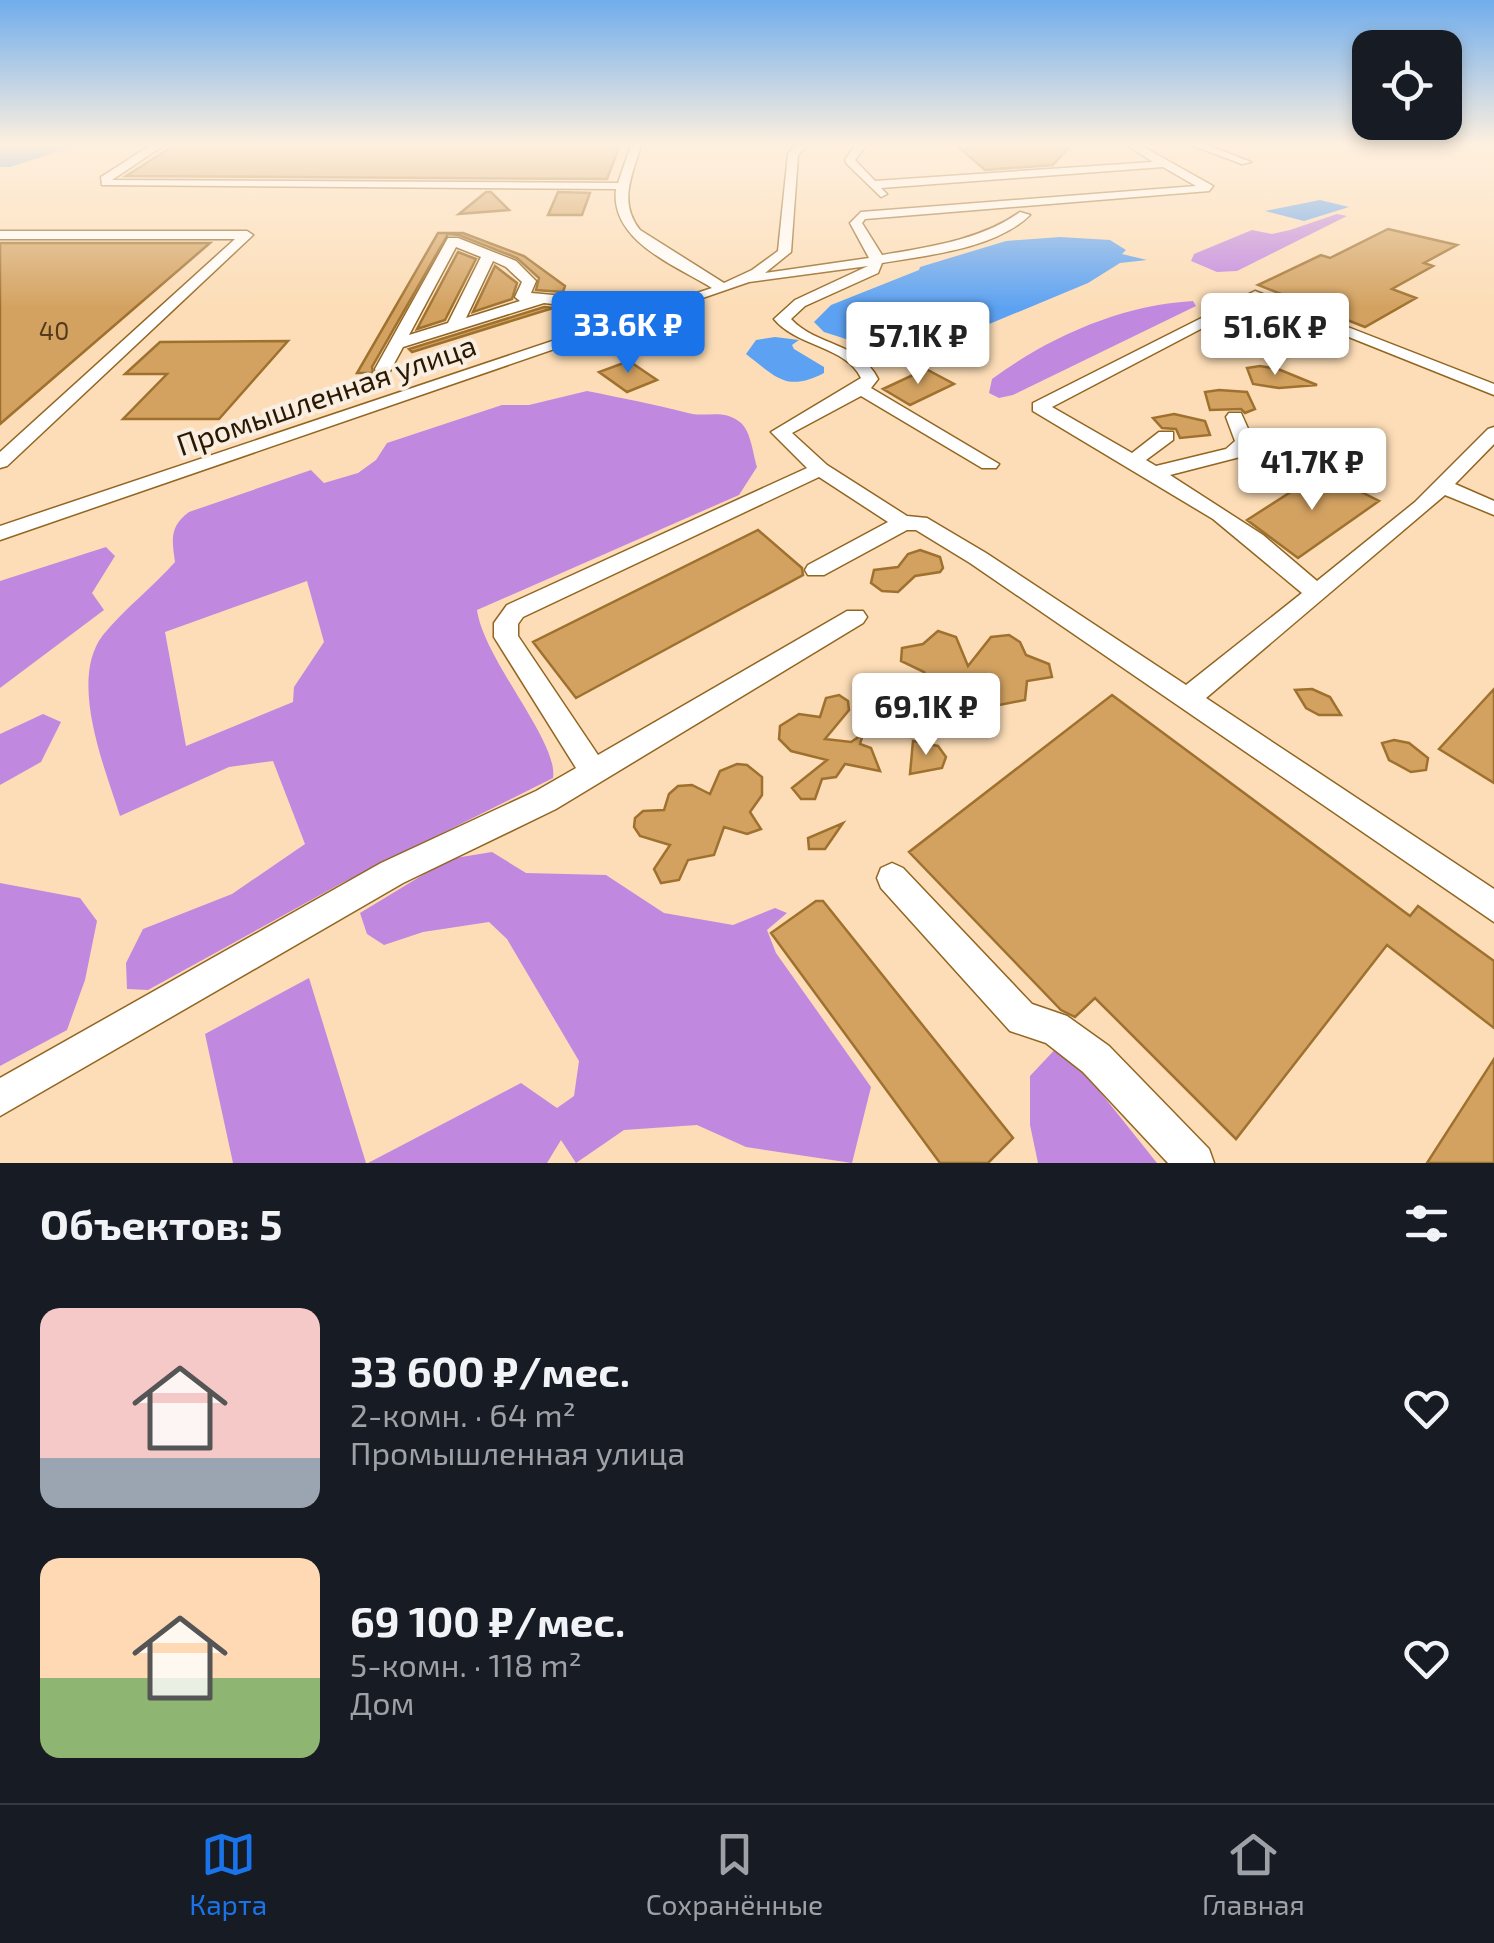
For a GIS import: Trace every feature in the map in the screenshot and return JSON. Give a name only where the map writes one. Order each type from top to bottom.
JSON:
[{"type":"street","points":[[620,199],[618,208],[635,233],[723,290]]},
{"type":"street","name":"Промышленная улица","points":[[0,533],[723,290],[784,252],[789,199]]},
{"type":"street","points":[[886,199],[898,211]]},
{"type":"street","points":[[864,278],[874,270],[877,259],[856,223],[861,216],[1118,199]]},
{"type":"street","points":[[860,230],[1169,199]]},
{"type":"street","points":[[742,280],[877,259],[966,240],[1004,230],[1024,215]]},
{"type":"street","points":[[0,235],[247,236],[0,462]]},
{"type":"street","points":[[966,240],[800,304],[782,319],[800,335],[863,366],[870,380],[861,389],[780,432],[820,469],[903,523],[920,524],[978,558],[1494,908]]},
{"type":"street","points":[[384,369],[453,242],[512,264],[529,281],[520,302]]},
{"type":"street","points":[[454,326],[489,255]]},
{"type":"street","points":[[1315,592],[1290,566],[1151,473],[1038,407],[1255,295],[1494,390]]},
{"type":"street","points":[[398,344],[520,302],[545,298],[620,305],[652,314]]},
{"type":"street","points":[[1474,380],[1494,366]]},
{"type":"street","points":[[861,389],[990,464]]},
{"type":"street","points":[[1151,473],[1232,453],[1245,442],[1235,417]]},
{"type":"street","points":[[1187,699],[1422,508],[1494,433]]},
{"type":"street","points":[[1132,462],[1166,436]]},
{"type":"street","points":[[592,770],[506,637],[506,622],[515,611],[820,469]]},
{"type":"street","points":[[1443,486],[1494,509]]},
{"type":"street","points":[[816,570],[903,523]]},
{"type":"street","points":[[0,1098],[392,873],[546,800],[855,618]]},
{"type":"street","points":[[892,878],[1022,1019],[1056,1028],[1096,1059],[1195,1163]]},
{"type":"shaded area","points":[[1337,214],[1347,216],[1237,271],[1217,272],[1191,261],[1194,254],[1252,230],[1272,234]]},
{"type":"shaded area","points":[[1193,301],[1196,306],[1013,395],[999,398],[989,393],[992,379],[1062,337],[1113,316]]},
{"type":"shaded area","points":[[587,391],[694,414],[728,416],[744,427],[757,467],[739,495],[477,610],[493,652],[545,744],[553,778],[342,883],[148,990],[127,989],[126,963],[143,929],[232,894],[305,844],[273,761],[229,767],[120,816],[93,724],[89,676],[93,654],[111,625],[175,562],[173,540],[178,523],[189,512],[311,470],[324,483],[358,473],[376,460],[387,443],[502,405],[529,405]],"holes":[[[307,581],[324,642],[294,687],[293,702],[186,746],[165,632]]]},
{"type":"shaded area","points":[[106,547],[115,556],[92,593],[104,610],[0,688],[0,581]]},
{"type":"shaded area","points":[[43,714],[61,722],[41,762],[0,785],[0,734]]},
{"type":"shaded area","points":[[492,852],[526,873],[606,875],[664,913],[733,925],[775,908],[787,913],[767,930],[776,953],[871,1087],[852,1163],[746,1147],[697,1125],[624,1130],[576,1163],[561,1140],[547,1163],[368,1163],[521,1083],[557,1108],[574,1096],[579,1061],[507,939],[489,922],[423,932],[384,945],[367,934],[360,913],[449,859]]},
{"type":"shaded area","points":[[0,883],[80,898],[97,921],[85,980],[67,1030],[0,1066]]},
{"type":"shaded area","points":[[309,978],[366,1163],[233,1163],[205,1034]]},
{"type":"shaded area","points":[[1061,1043],[1157,1163],[1038,1163],[1030,1125],[1030,1076]]},
{"type":"water","points":[[1320,200],[1349,207],[1304,221],[1265,211]]},
{"type":"water","points":[[1060,237],[1110,240],[1126,250],[1122,254],[1147,260],[1120,263],[1088,283],[958,337],[938,353],[915,356],[897,349],[871,347],[824,332],[814,322],[831,305],[920,267],[1006,241]]},
{"type":"water","points":[[756,340],[799,340],[792,345],[794,349],[824,367],[824,373],[791,382],[766,370],[746,354]]},
{"type":"building","points":[[477,199],[498,199],[509,210],[459,214]]},
{"type":"building","points":[[555,199],[588,199],[582,215],[548,215]]},
{"type":"building","points":[[1388,229],[1457,245],[1424,263],[1433,266],[1392,289],[1416,298],[1365,327],[1258,285],[1321,255],[1330,258]]},
{"type":"building","points":[[438,233],[463,233],[524,256],[565,286],[563,292],[536,290],[539,278],[517,258],[448,234],[372,367],[373,373],[357,373]]},
{"type":"building","points":[[0,243],[210,243],[0,424]]},
{"type":"building","points":[[458,252],[476,259],[445,320],[417,329]]},
{"type":"building","points":[[495,266],[517,283],[512,299],[473,312]]},
{"type":"building","points":[[544,307],[553,308],[412,352],[409,349]]},
{"type":"building","points":[[288,341],[219,419],[123,419],[167,374],[125,374],[160,342]]},
{"type":"building","points":[[629,361],[657,380],[627,392],[599,372]]},
{"type":"building","points":[[1260,366],[1317,385],[1279,388],[1253,384],[1247,368]]},
{"type":"building","points":[[926,369],[954,384],[910,405],[883,389]]},
{"type":"building","points":[[1205,392],[1247,392],[1255,409],[1245,413],[1241,409],[1210,410]]},
{"type":"building","points":[[1174,414],[1205,421],[1210,435],[1180,438],[1176,429],[1162,428],[1153,418]]},
{"type":"building","points":[[1322,472],[1379,501],[1298,558],[1247,520]]},
{"type":"building","points":[[758,530],[802,568],[803,575],[576,698],[533,642]]},
{"type":"building","points":[[920,550],[940,557],[940,572],[915,576],[898,592],[882,591],[871,583],[874,570],[898,567],[908,554]]},
{"type":"building","points":[[938,631],[956,637],[968,666],[991,637],[1009,635],[1020,642],[1026,655],[1049,664],[1052,677],[1027,681],[1025,700],[999,705],[996,721],[974,723],[963,714],[957,698],[933,690],[924,672],[901,661],[902,648],[923,644]]},
{"type":"building","points":[[1312,689],[1330,697],[1341,715],[1319,715],[1306,708],[1295,690]]},
{"type":"building","points":[[1494,689],[1494,783],[1439,749]]},
{"type":"building","points":[[839,695],[848,701],[849,710],[825,739],[851,742],[863,734],[860,744],[871,748],[880,771],[845,764],[836,777],[822,779],[815,799],[801,799],[792,788],[827,760],[791,751],[779,739],[780,726],[799,714],[820,717],[826,698]]},
{"type":"building","points":[[1112,695],[1410,916],[1418,906],[1494,961],[1494,1028],[1387,945],[1236,1139],[1095,998],[1075,1017],[1061,1010],[909,852]]},
{"type":"building","points":[[895,712],[910,718],[910,737],[887,731],[885,716]]},
{"type":"building","points":[[913,741],[938,746],[946,757],[942,768],[910,774]]},
{"type":"building","points":[[1382,743],[1409,743],[1428,758],[1426,770],[1411,772],[1389,760]]},
{"type":"building","points":[[737,764],[747,765],[762,777],[762,795],[750,812],[761,829],[747,834],[724,827],[714,855],[688,860],[679,880],[661,883],[654,869],[670,845],[640,836],[634,827],[635,818],[643,811],[664,810],[669,794],[678,786],[692,785],[710,794],[720,771]]},
{"type":"building","points":[[843,823],[825,849],[809,849],[808,838]]},
{"type":"building","points":[[816,901],[823,901],[1013,1138],[988,1163],[940,1163],[771,933]]},
{"type":"building","points":[[1494,1059],[1494,1163],[1427,1163]]}]
